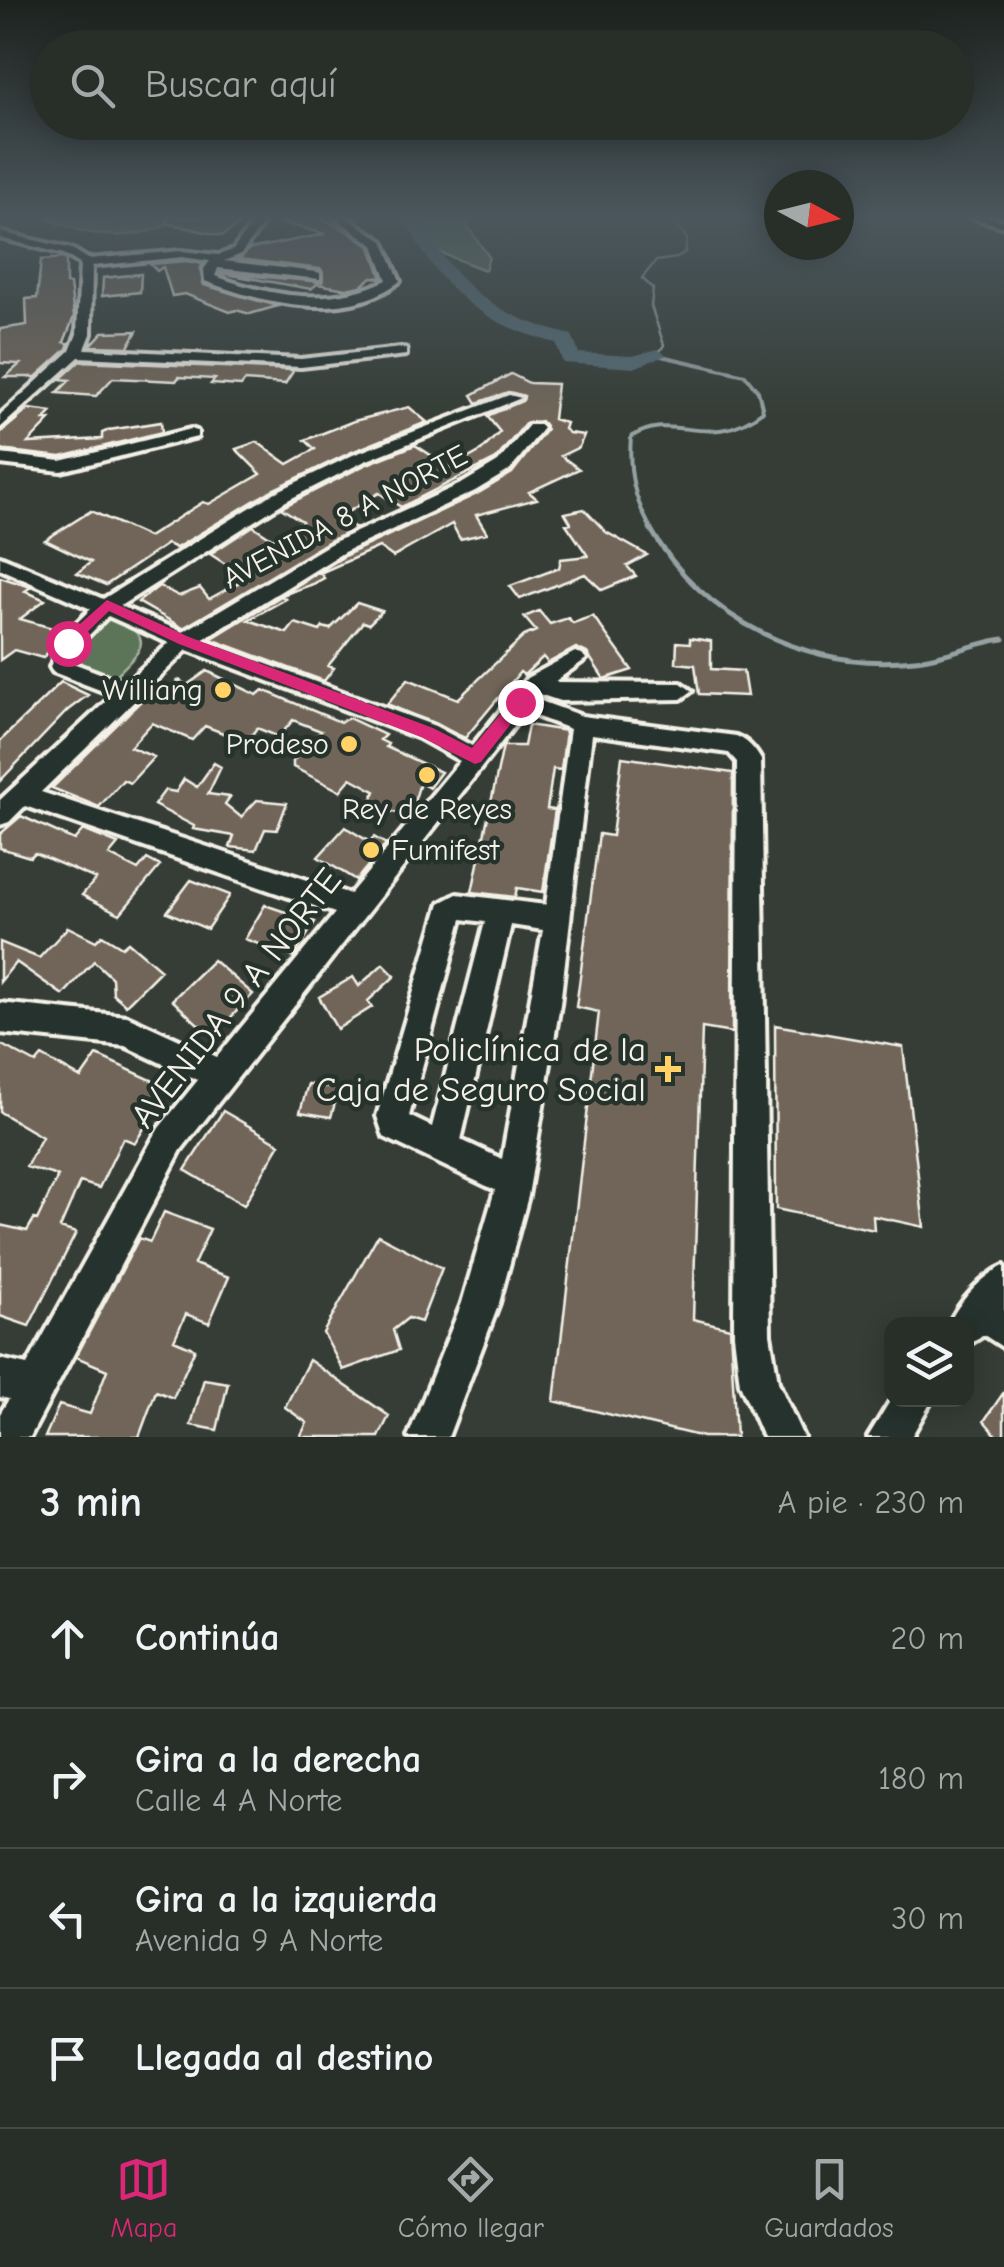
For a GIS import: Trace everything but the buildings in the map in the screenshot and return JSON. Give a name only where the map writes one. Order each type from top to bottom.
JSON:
[{"type":"street","points":[[0,422],[76,353],[84,334],[85,284]]},
{"type":"street","points":[[224,284],[289,300],[349,296],[385,284]]},
{"type":"street","points":[[76,353],[301,363],[401,352]]},
{"type":"street","points":[[129,693],[61,667],[68,643],[107,605],[280,498],[359,458],[514,398]]},
{"type":"street","name":"AVENIDA 8 A NORTE","points":[[0,816],[184,641],[278,580],[504,466],[535,428]]},
{"type":"street","points":[[0,460],[62,466],[191,434]]},
{"type":"street","points":[[0,562],[184,641],[427,732],[475,758]]},
{"type":"street","points":[[527,693],[575,660]]},
{"type":"street","points":[[527,693],[681,691]]},
{"type":"street","points":[[527,693],[581,724],[736,745],[749,760],[752,1334],[759,1384],[783,1437]]},
{"type":"street","name":"AVENIDA 9 A NORTE","points":[[9,1437],[170,1139],[527,693]]},
{"type":"street","points":[[428,1437],[494,1261],[513,1181],[556,919],[581,724]]},
{"type":"street","points":[[21,795],[352,907]]},
{"type":"street","points":[[513,1181],[395,1126],[393,1116],[450,912],[457,906],[556,919]]},
{"type":"street","points":[[442,1147],[501,912]]},
{"type":"street","points":[[0,1018],[127,1031],[221,1074]]},
{"type":"street","points":[[0,1378],[38,1386]]},
{"type":"street","points":[[888,1437],[907,1407]]},
{"type":"green space","points":[[104,613],[132,629],[141,642],[133,657],[111,680],[71,656],[74,639]]},
{"type":"waterway","points":[[455,284],[510,320],[565,339],[570,359],[634,362],[657,355]]},
{"type":"waterway","points":[[648,284],[653,289],[651,306],[664,345],[658,354]]},
{"type":"waterway","points":[[652,530],[634,485],[631,437],[663,427],[725,429],[763,411],[758,391],[745,375],[657,355],[659,352]]},
{"type":"waterway","points":[[650,528],[672,561],[699,589],[762,633],[798,648],[875,662],[938,656],[1004,639]]},
{"type":"place","name":"Williang","points":[[223,690]]},
{"type":"place","name":"Prodeso","points":[[349,744]]},
{"type":"place","name":"Rey de Reyes","points":[[427,775]]},
{"type":"place","name":"Fumifest","points":[[371,850]]},
{"type":"place","name":"Policlínica de la Caja de Seguro Social","points":[[668,1069]]},
{"type":"route","points":[[68,643],[107,605],[184,641],[427,732],[475,758],[520,702]]}]
